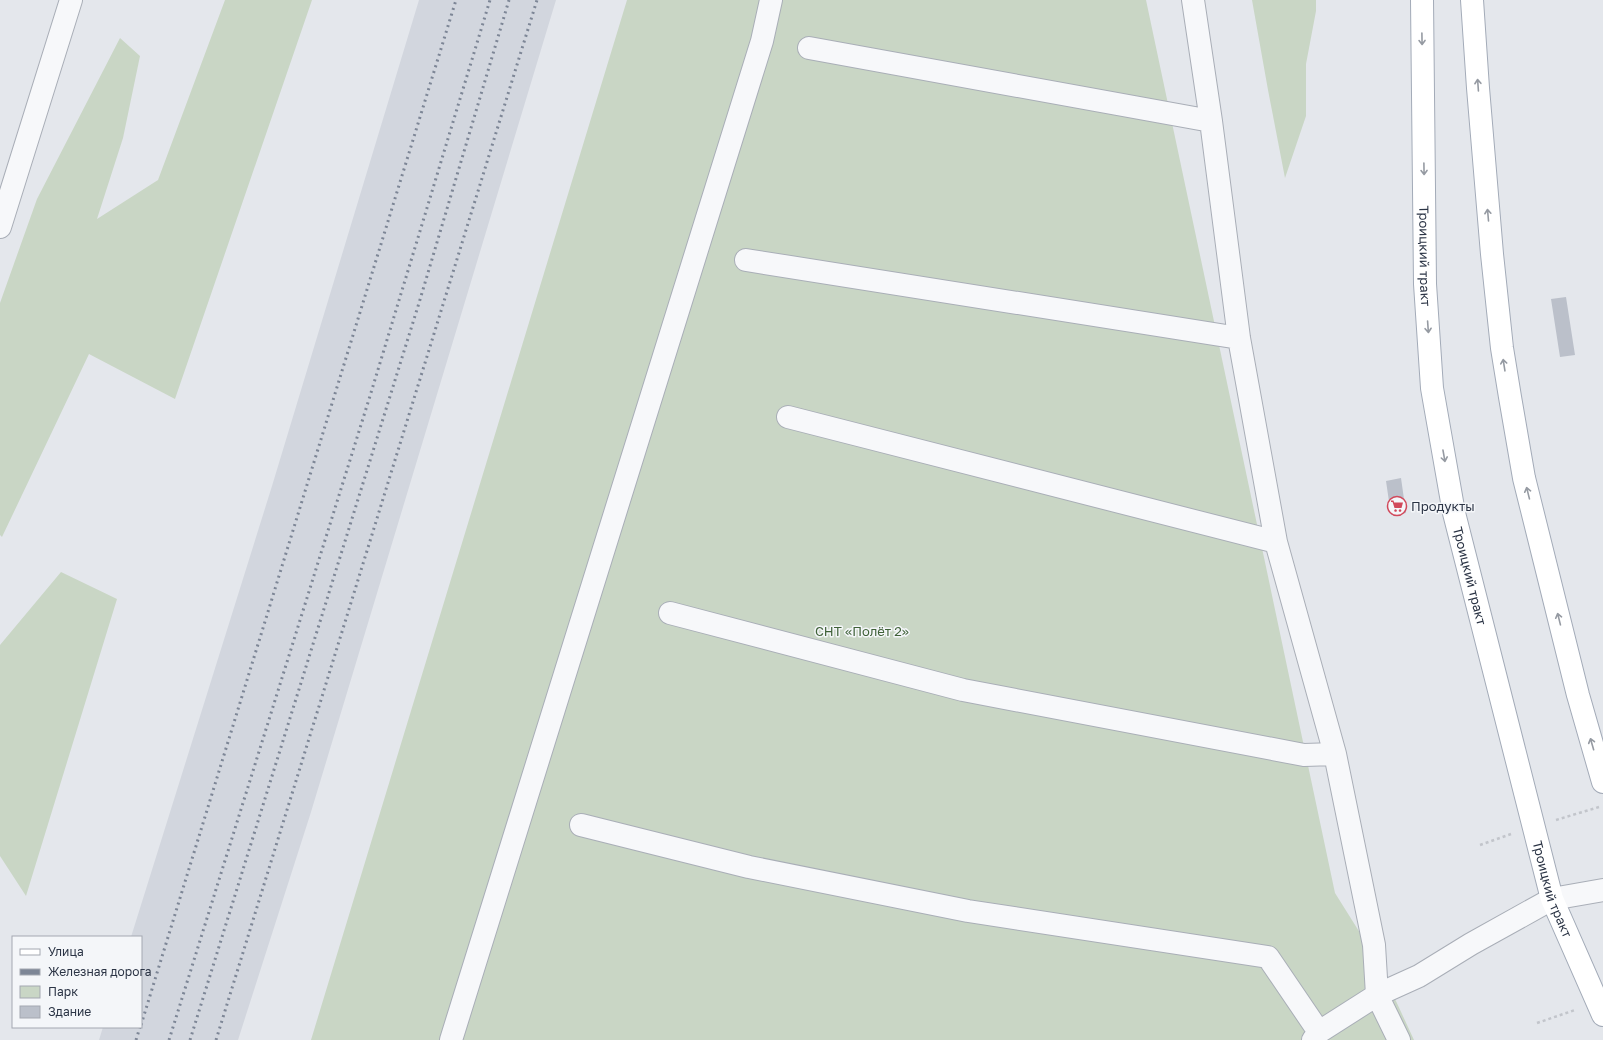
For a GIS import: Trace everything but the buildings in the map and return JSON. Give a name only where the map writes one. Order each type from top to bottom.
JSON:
[{"type":"main road","name":"Троицкий тракт","points":[[1422,0],[1425,284],[1432,388],[1454,513],[1552,899],[1600,1009]]},
{"type":"main road","points":[[1472,0],[1492,254],[1502,348],[1510,397],[1524,478],[1578,695],[1603,782]]},
{"type":"street","points":[[0,228],[71,0]]},
{"type":"street","points":[[451,1040],[759,49],[771,0]]},
{"type":"street","points":[[1192,0],[1211,121],[1239,338],[1276,542],[1335,754],[1374,945],[1376,994],[1399,1040]]},
{"type":"street","points":[[1476,51],[1483,0]]},
{"type":"street","points":[[809,48],[1211,121]]},
{"type":"street","points":[[746,260],[1239,338]]},
{"type":"street","points":[[788,417],[1276,542]]},
{"type":"street","points":[[670,613],[963,690],[1304,755],[1335,754]]},
{"type":"street","points":[[581,825],[749,867],[968,911],[1268,957],[1316,1036],[1376,994],[1419,976],[1471,944],[1552,899],[1603,890]]},
{"type":"path","points":[[1537,1023],[1600,1009]]},
{"type":"shaded area","points":[[419,0],[556,0],[311,812],[238,1040],[99,1040],[103,1028],[142,1028],[142,936],[131,936],[272,486]]},
{"type":"green space","points":[[225,0],[312,0],[175,399],[89,354],[2,537],[0,535],[0,303],[37,199],[120,38],[140,56],[123,138],[97,219],[158,180]]},
{"type":"green space","name":"СНТ «Полёт 2»","points":[[627,0],[1146,0],[1335,893],[1377,960],[1414,1040],[311,1040]]},
{"type":"green space","points":[[1252,0],[1316,0],[1316,11],[1306,64],[1306,116],[1285,178],[1268,90]]},
{"type":"green space","points":[[61,572],[117,599],[26,896],[0,856],[0,645]]},
{"type":"railway","points":[[142,1022],[456,0]]},
{"type":"railway","points":[[169,1040],[370,396],[490,0]]},
{"type":"railway","points":[[190,1040],[419,303],[509,0]]},
{"type":"railway","points":[[216,1040],[537,0]]},
{"type":"railway","points":[[136,1040],[140,1028]]},
{"type":"place","name":"Продукты","points":[[1397,506]]}]
